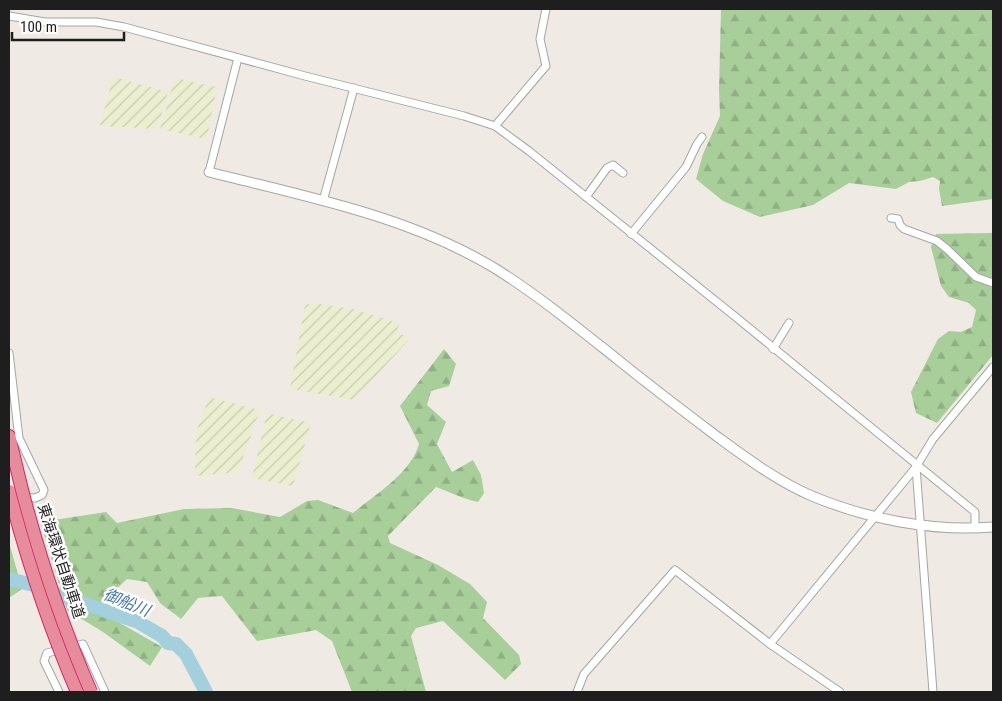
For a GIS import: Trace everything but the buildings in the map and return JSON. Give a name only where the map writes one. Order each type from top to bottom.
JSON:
[{"type":"highway","name":"東海環状自動車道","points":[[9,436],[21,537],[46,615],[77,692]]},
{"type":"highway","name":"東海環状自動車道","points":[[15,488],[70,642],[91,692]]},
{"type":"street","points":[[495,126],[546,66],[540,39],[546,9]]},
{"type":"street","points":[[9,16],[45,22],[96,22],[124,27],[464,116],[495,126],[529,151],[732,314],[916,466],[975,512],[975,528]]},
{"type":"street","points":[[238,58],[209,172],[374,215],[433,236],[495,269],[556,310],[664,397],[758,466],[811,496],[875,517],[920,526],[993,527]]},
{"type":"street","points":[[323,201],[354,88]]},
{"type":"street","points":[[631,234],[686,167],[702,137]]},
{"type":"street","points":[[586,197],[607,168],[613,165],[623,173]]},
{"type":"street","points":[[891,218],[898,219],[900,226],[904,229],[937,241],[976,277],[993,282]]},
{"type":"street","points":[[773,349],[789,323]]},
{"type":"street","points":[[9,353],[19,438],[44,490],[42,495],[34,498],[9,495]]},
{"type":"street","points":[[770,644],[875,517],[916,466],[933,439],[993,367]]},
{"type":"street","points":[[916,466],[933,692]]},
{"type":"street","points":[[577,692],[584,674],[675,570],[770,644],[840,692]]},
{"type":"street","points":[[59,692],[44,661],[47,654],[83,644],[105,692]]},
{"type":"green space","points":[[721,9],[993,9],[993,199],[942,206],[939,189],[940,181],[933,177],[909,182],[896,189],[849,183],[813,205],[760,217],[723,201],[696,179],[703,154],[720,116]]},
{"type":"green space","points":[[113,77],[168,92],[157,129],[100,126]]},
{"type":"green space","points":[[175,78],[217,87],[207,138],[160,129]]},
{"type":"green space","points":[[993,233],[993,355],[937,423],[916,413],[911,392],[938,339],[949,331],[961,332],[972,327],[976,310],[969,303],[949,297],[941,286],[931,247],[936,234]]},
{"type":"green space","points":[[313,303],[354,309],[399,323],[397,334],[408,336],[408,341],[354,400],[290,389],[305,305]]},
{"type":"green space","points":[[444,349],[456,364],[449,386],[431,391],[427,405],[446,422],[437,444],[452,472],[473,460],[481,475],[484,493],[478,502],[436,487],[388,536],[390,543],[438,565],[470,584],[487,602],[483,618],[519,655],[521,664],[505,680],[443,621],[416,628],[411,636],[426,692],[352,692],[332,641],[316,630],[257,641],[222,596],[198,598],[181,619],[160,603],[147,582],[127,579],[104,601],[104,614],[162,647],[150,666],[103,632],[67,610],[36,508],[47,505],[54,520],[106,512],[117,523],[184,509],[232,508],[280,517],[307,501],[318,500],[353,513],[401,474],[415,455],[419,444],[400,406]]},
{"type":"green space","points":[[209,397],[260,410],[238,472],[195,476],[196,433]]},
{"type":"green space","points":[[267,413],[311,423],[293,486],[252,478]]},
{"type":"green space","points":[[9,542],[22,589],[9,598]]},
{"type":"waterway","name":"御船川","points":[[9,579],[46,588],[56,594],[138,622],[162,636],[168,643],[176,644],[186,654],[206,692]]}]
